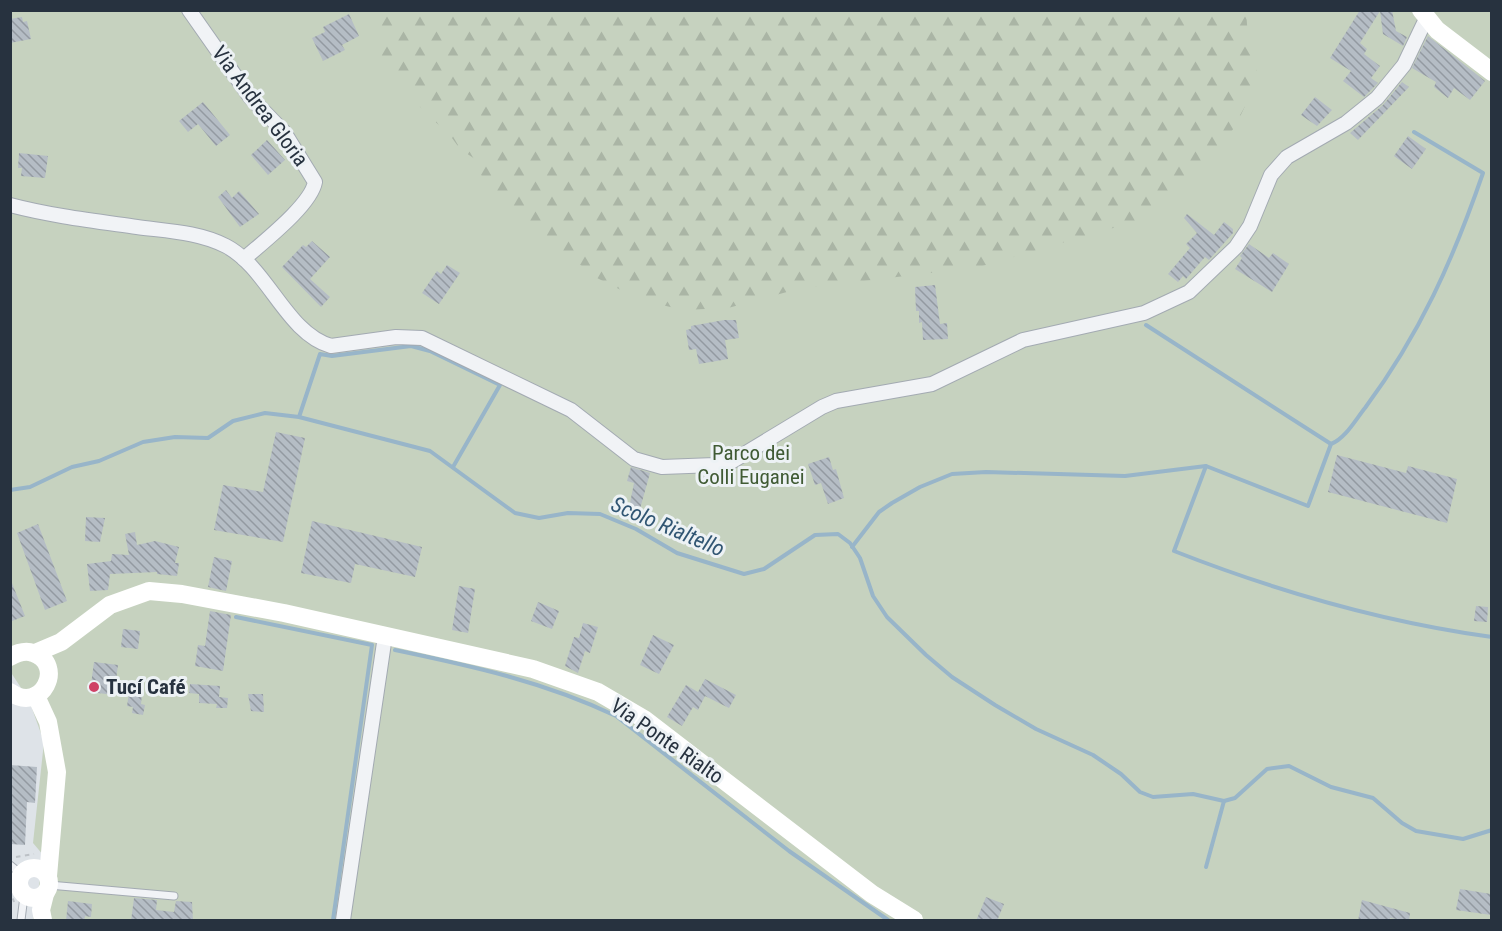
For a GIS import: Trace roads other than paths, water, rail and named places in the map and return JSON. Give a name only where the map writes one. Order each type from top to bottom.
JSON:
[{"type":"main road","points":[[1424,15],[1491,72]]},
{"type":"main road","name":"Via Ponte Rialto","points":[[11,655],[22,652],[35,653],[61,642],[110,605],[149,591],[227,602],[533,669],[605,697],[644,719],[872,894],[914,921]]},
{"type":"main road","name":"Via Ponte Rialto","points":[[36,696],[48,680],[48,667],[61,642]]},
{"type":"main road","points":[[35,653],[48,667]]},
{"type":"main road","points":[[10,692],[24,698],[36,696],[48,722],[57,772],[55,816],[36,883]]},
{"type":"street","name":"Via Andrea Gloria","points":[[189,10],[250,97],[284,132],[315,182],[314,191],[304,202],[244,259]]},
{"type":"street","points":[[10,206],[66,217],[205,237],[228,247],[244,259],[304,330],[322,344],[331,346],[396,337],[422,338],[571,410],[641,462],[662,467],[715,465],[745,455],[822,406],[837,401],[932,384],[1023,340],[1144,313],[1189,292],[1236,247],[1250,226],[1271,175],[1287,157],[1346,123],[1377,98],[1404,65],[1424,15]]},
{"type":"street","points":[[343,921],[385,636]]},
{"type":"lane","points":[[21,921],[36,883],[174,896]]},
{"type":"waterway","points":[[852,547],[879,512],[920,487],[952,474],[986,472],[1125,476],[1206,466],[1308,506],[1331,444],[1346,433],[1365,408],[1419,324],[1460,236],[1483,173],[1414,132]]},
{"type":"waterway","points":[[1146,325],[1331,444]]},
{"type":"waterway","points":[[299,417],[320,354],[332,356],[411,346],[430,351],[500,385],[453,467]]},
{"type":"waterway","name":"Scolo Rialtello","points":[[10,490],[30,487],[72,467],[99,461],[143,442],[175,437],[208,438],[233,421],[265,413],[299,417],[430,451],[515,513],[539,518],[568,513],[600,514],[636,529],[677,553],[744,574],[764,569],[815,535],[838,534],[850,543],[860,558],[873,596],[887,617],[926,655],[952,677],[995,705],[1036,729],[1093,755],[1121,774],[1140,792],[1153,797],[1193,794],[1224,801],[1235,798],[1267,769],[1289,766],[1331,787],[1373,798],[1402,823],[1416,831],[1463,839],[1492,830]]},
{"type":"waterway","points":[[1206,466],[1174,551],[1291,592],[1370,614],[1492,637]]},
{"type":"waterway","points":[[236,617],[372,645],[333,920]]},
{"type":"waterway","points":[[395,650],[535,684],[616,716],[789,851],[888,920]]},
{"type":"waterway","points":[[1206,867],[1224,801]]},
{"type":"place","name":"Tucí Café","points":[[94,687]]},
{"type":"park label","name":"Parco dei Colli Euganei","points":[[751,465]]}]
